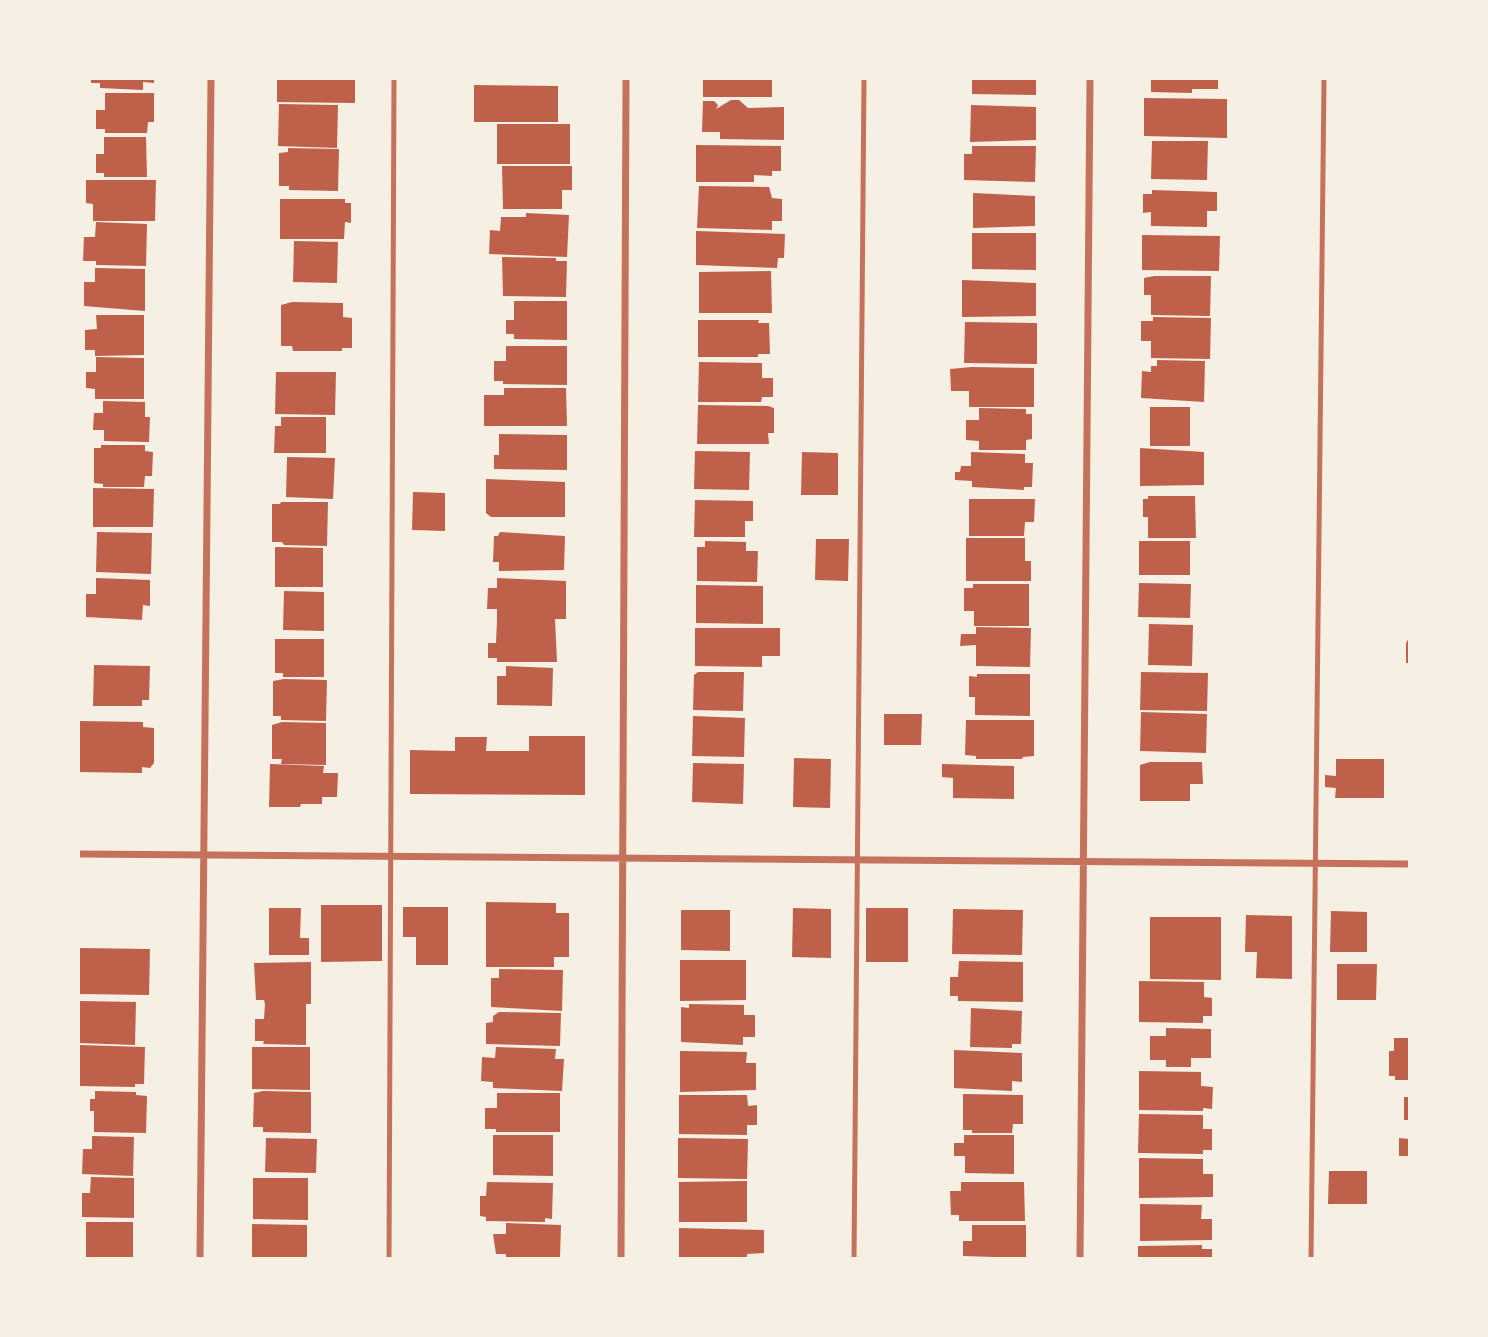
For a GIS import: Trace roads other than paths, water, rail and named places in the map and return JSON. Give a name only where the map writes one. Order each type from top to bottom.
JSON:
[{"type":"street","points":[[200,1258],[211,79]]},
{"type":"street","points":[[621,1258],[626,79]]},
{"type":"street","points":[[1080,1258],[1090,79]]},
{"type":"street","points":[[79,854],[1409,864]]},
{"type":"lane","points":[[389,1258],[393,899],[388,855],[394,79]]},
{"type":"lane","points":[[854,1258],[864,79]]},
{"type":"lane","points":[[1311,1258],[1324,79]]}]
